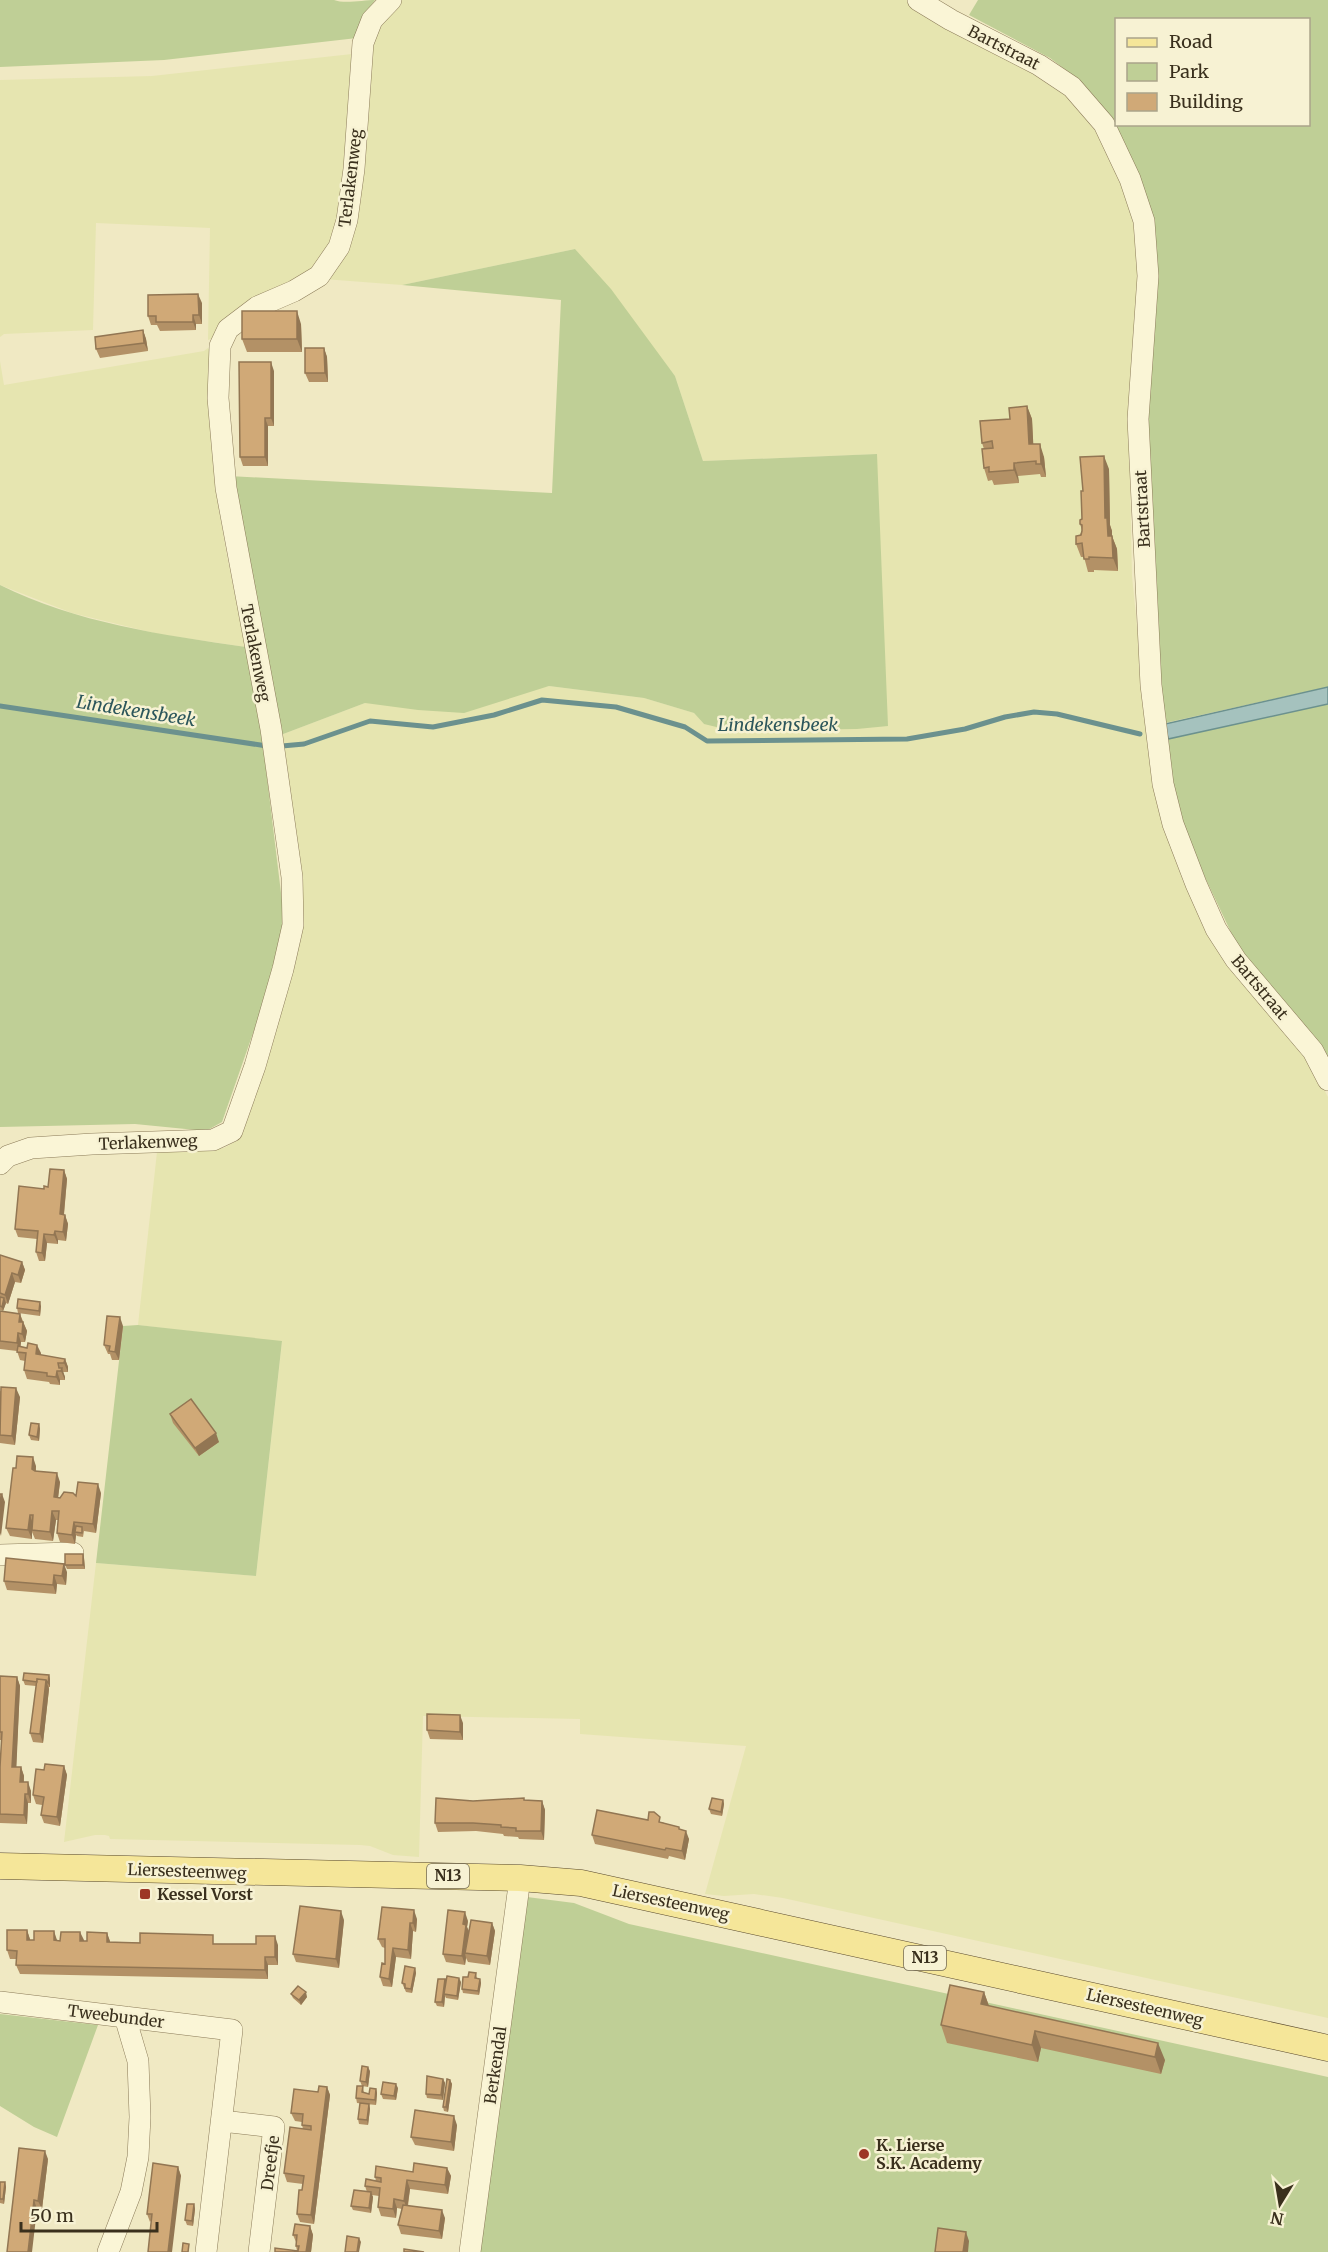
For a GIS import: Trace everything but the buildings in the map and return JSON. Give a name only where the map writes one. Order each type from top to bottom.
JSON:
[{"type":"main road","name":"Liersesteenweg","points":[[0,1866],[520,1878],[581,1883],[1328,2048]]},
{"type":"street","name":"Terlakenweg","points":[[0,1164],[8,1156],[32,1148],[213,1140],[232,1131],[255,1066],[284,969],[293,925],[292,877],[271,729],[226,488],[218,398],[220,346],[228,329],[257,307],[294,291],[318,276],[339,248],[347,220],[354,169],[363,43],[372,20],[391,0]]},
{"type":"street","name":"Bartstraat","points":[[918,0],[951,20],[1039,64],[1072,87],[1104,124],[1130,179],[1144,221],[1148,276],[1138,418],[1151,685],[1163,784],[1173,824],[1216,929],[1242,968],[1307,1042],[1323,1067],[1328,1080]]},
{"type":"street","points":[[0,1555],[73,1553]]},
{"type":"street","name":"Berkendal","points":[[470,2252],[520,1878]]},
{"type":"street","name":"Tweebunder","points":[[0,2002],[232,2030],[222,2121]]},
{"type":"street","points":[[108,2252],[130,2192],[138,2157],[140,2117],[138,2061],[125,2017]]},
{"type":"street","points":[[207,2252],[222,2121]]},
{"type":"street","name":"Dreefje","points":[[222,2121],[274,2127],[259,2252]]},
{"type":"green space","points":[[0,0],[334,0],[348,2],[375,0],[363,17],[357,38],[164,60],[0,67]]},
{"type":"green space","points":[[397,0],[907,0],[1066,93],[1099,136],[1119,179],[1133,222],[1141,278],[1129,433],[1132,576],[1147,727],[1164,827],[1183,881],[1222,955],[1300,1044],[1328,1097],[1328,2018],[783,1898],[754,1894],[724,1896],[705,1894],[746,1746],[580,1734],[580,1719],[423,1716],[419,1857],[393,1855],[370,1846],[360,1845],[110,1839],[105,1835],[64,1842],[96,1563],[256,1576],[282,1342],[138,1325],[157,1152],[224,1148],[236,1141],[291,970],[278,736],[365,703],[388,704],[499,695],[549,686],[644,698],[694,713],[704,724],[877,454],[703,461],[675,376],[575,249],[402,285],[324,279],[346,249],[372,43],[379,22]]},
{"type":"green space","points":[[978,0],[1328,0],[1328,687],[1165,723],[1162,705],[1146,423],[1157,276],[1121,136],[1102,106],[1080,81],[1050,58],[969,15]]},
{"type":"green space","points":[[352,54],[347,169],[332,246],[313,272],[216,337],[208,340],[210,228],[96,223],[93,330],[4,334],[0,337],[0,80],[152,76]]},
{"type":"green space","points":[[575,249],[611,289],[675,376],[703,461],[877,454],[888,726],[857,729],[733,731],[704,724],[694,713],[644,698],[549,686],[464,713],[365,703],[278,736],[229,476],[552,493],[561,300],[402,285]]},
{"type":"green space","points":[[208,348],[212,353],[215,486],[246,647],[158,634],[72,613],[0,585],[0,361],[4,385],[204,351]]},
{"type":"green space","points":[[0,585],[59,609],[120,626],[246,647],[261,728],[285,926],[276,967],[222,1122],[206,1131],[135,1124],[0,1127]]},
{"type":"green space","points":[[1328,704],[1328,1059],[1264,985],[1236,943],[1194,854],[1174,797],[1168,739]]},
{"type":"green space","points":[[138,1325],[282,1341],[256,1576],[96,1563],[123,1326]]},
{"type":"green space","name":"K. Lierse S.K. Academy","points":[[527,1897],[574,1903],[629,1924],[1328,2077],[1328,2252],[476,2252]]},
{"type":"green space","points":[[0,2014],[98,2025],[57,2137],[34,2127],[0,2106]]},
{"type":"water","points":[[1328,687],[1328,704],[1168,739],[1165,724]]},
{"type":"waterway","name":"Lindekensbeek","points":[[282,746],[304,744],[370,721],[433,727],[494,715],[542,700],[616,707],[685,727],[707,741],[907,739],[965,729],[1005,717],[1034,712],[1057,714],[1140,734]]},
{"type":"waterway","name":"Lindekensbeek","points":[[0,706],[267,746]]},
{"type":"place","name":"Kessel Vorst","points":[[145,1894]]},
{"type":"place","name":"K. Lierse S.K. Academy","points":[[864,2154]]}]
